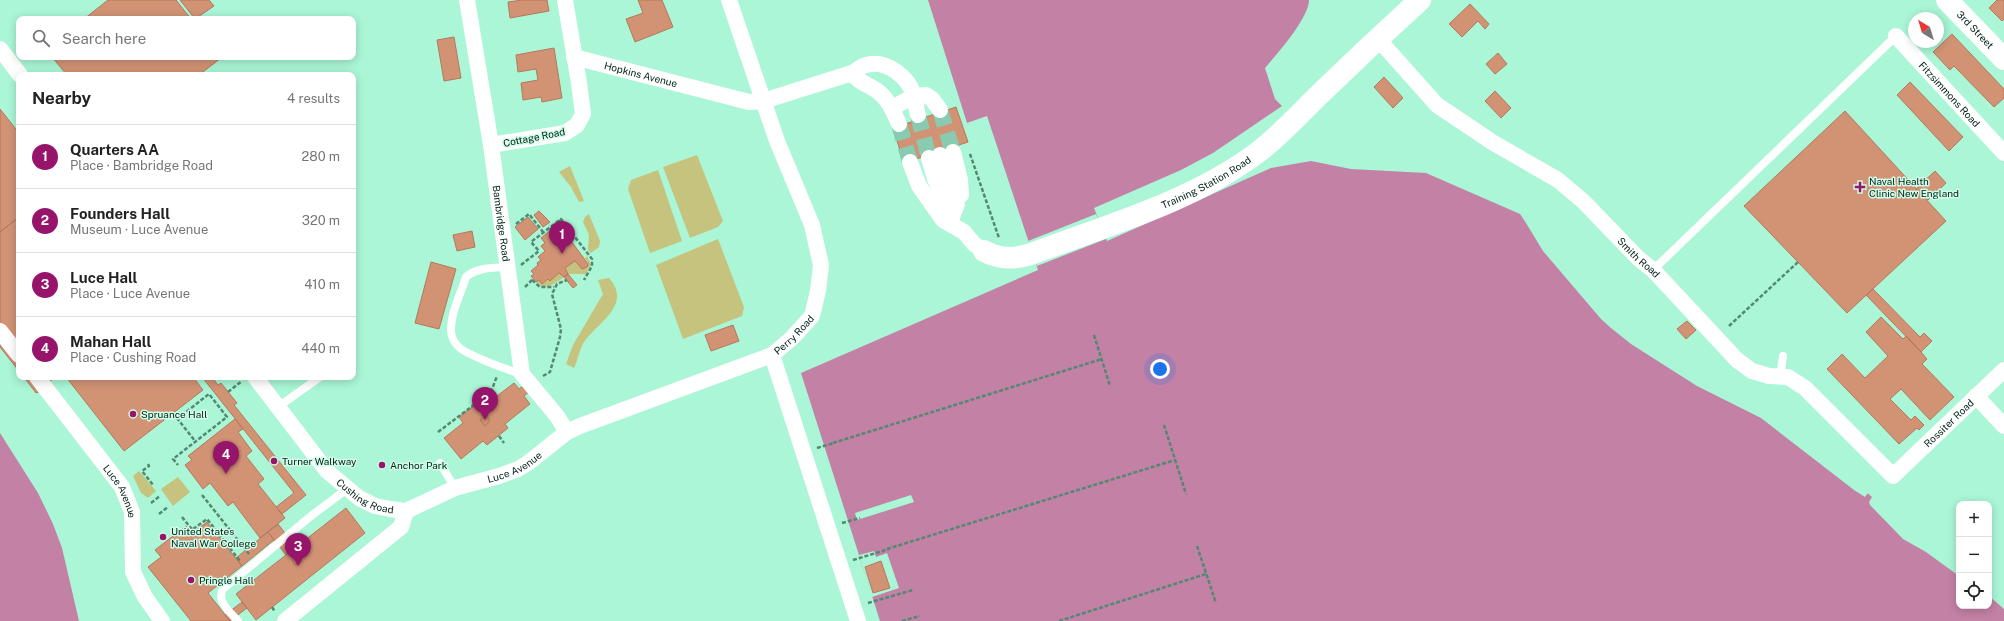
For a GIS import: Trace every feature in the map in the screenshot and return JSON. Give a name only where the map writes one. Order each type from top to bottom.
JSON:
[{"type":"street","name":"Bambridge Road","points":[[467,0],[530,374]]},
{"type":"street","points":[[565,0],[574,57]]},
{"type":"street","name":"Perry Road","points":[[729,0],[784,162],[812,225],[821,265],[818,291],[812,316],[792,338],[772,355],[858,621]]},
{"type":"street","name":"Training Station Road","points":[[938,158],[912,168],[919,186],[943,220],[953,215],[974,244],[984,251],[1002,258],[1019,258],[1146,212],[1188,194],[1257,153],[1288,126],[1420,0]]},
{"type":"street","name":"3rd Street","points":[[1948,0],[2004,60]]},
{"type":"street","name":"Fitzsimmons Road","points":[[1896,36],[2004,152]]},
{"type":"street","name":"Smith Road","points":[[1378,39],[1437,105],[1492,142],[1558,180],[1584,202],[1639,259],[1653,270],[1737,360],[1752,371],[1769,376],[1788,377],[1805,388],[1893,476]]},
{"type":"street","points":[[0,49],[18,72]]},
{"type":"street","name":"Cottage Road","points":[[491,145],[565,133],[577,125],[583,114],[574,57]]},
{"type":"street","name":"Hopkins Avenue","points":[[574,57],[749,102],[763,101]]},
{"type":"street","points":[[763,101],[852,73],[864,65],[874,64],[895,70],[905,80],[914,96],[928,113],[932,99],[926,95],[914,96],[892,108]]},
{"type":"street","points":[[852,73],[857,80],[876,90],[886,99],[899,124]]},
{"type":"street","points":[[938,158],[953,215]]},
{"type":"street","points":[[938,158],[960,180],[960,198],[953,215]]},
{"type":"street","points":[[0,331],[16,351]]},
{"type":"street","name":"Luce Avenue","points":[[406,511],[454,488],[499,476],[518,469],[528,463],[567,432],[772,355]]},
{"type":"street","name":"Rossiter Road","points":[[1893,476],[2004,370]]},
{"type":"street","points":[[530,374],[567,432]]},
{"type":"street","name":"Luce Avenue","points":[[39,380],[122,487],[132,512],[133,572],[145,597],[162,621]]},
{"type":"street","name":"Cushing Road","points":[[252,380],[278,407],[327,471],[347,489],[359,498],[375,506],[406,511]]},
{"type":"street","points":[[1976,396],[2004,426]]},
{"type":"street","points":[[286,621],[401,527],[406,511]]},
{"type":"lane","points":[[1653,270],[1896,36]]},
{"type":"lane","points":[[512,268],[481,269],[472,272],[466,277],[451,321],[451,332],[454,340],[461,349],[511,371],[530,374]]},
{"type":"lane","points":[[1780,377],[1783,356]]},
{"type":"lane","points":[[278,407],[316,380]]},
{"type":"lane","points":[[440,463],[454,488]]},
{"type":"lane","points":[[238,621],[221,600],[220,594],[225,586],[247,570],[305,520],[347,489]]},
{"type":"path","points":[[969,149],[997,234]]},
{"type":"path","points":[[513,225],[529,214],[543,232]]},
{"type":"path","points":[[559,220],[561,219],[592,259],[592,266],[584,280]]},
{"type":"path","points":[[512,268],[538,251],[531,242],[559,220]]},
{"type":"path","points":[[559,220],[566,230],[564,231]]},
{"type":"path","points":[[1728,326],[1798,262]]},
{"type":"path","points":[[532,280],[540,287],[554,287],[562,281],[567,280]]},
{"type":"path","points":[[530,374],[543,376],[550,372],[560,337],[560,321],[552,294],[554,287]]},
{"type":"path","points":[[1094,335],[1110,386]]},
{"type":"path","points":[[833,443],[1102,359]]},
{"type":"path","points":[[438,432],[491,392],[499,370]]},
{"type":"path","points":[[228,392],[247,380]]},
{"type":"path","points":[[177,418],[209,394],[227,416],[173,458],[178,465]]},
{"type":"path","points":[[173,413],[196,441]]},
{"type":"path","points":[[1164,425],[1186,494]]},
{"type":"path","points":[[499,436],[504,443]]},
{"type":"path","points":[[824,446],[842,440]]},
{"type":"path","points":[[858,558],[1175,460]]},
{"type":"path","points":[[148,464],[149,466],[142,471],[153,485]]},
{"type":"path","points":[[202,495],[256,562]]},
{"type":"path","points":[[150,503],[160,496]]},
{"type":"path","points":[[159,514],[168,507]]},
{"type":"path","points":[[182,517],[193,530],[207,519],[247,570]]},
{"type":"path","points":[[848,521],[860,518]]},
{"type":"path","points":[[1197,546],[1216,603]]},
{"type":"path","points":[[887,549],[893,548]]},
{"type":"path","points":[[1059,621],[1206,574]]},
{"type":"path","points":[[874,601],[913,590]]},
{"type":"path","points":[[902,621],[920,616]]},
{"type":"shaded area","points":[[928,0],[1309,0],[1308,8],[1298,26],[1265,68],[1275,99],[1282,106],[1213,153],[1181,170],[1094,208],[1107,241],[1271,168],[1311,161],[1351,169],[1426,173],[1520,214],[1543,246],[1607,321],[1655,358],[1690,380],[1747,408],[1792,438],[1865,495],[1868,493],[1873,498],[1872,502],[1906,537],[1956,569],[1956,609],[1992,609],[1992,599],[2004,609],[2004,621],[880,621],[801,373],[1038,270],[987,116],[967,123]]},
{"type":"shaded area","points":[[697,155],[723,221],[718,227],[690,238],[663,167]]},
{"type":"shaded area","points":[[570,166],[584,201],[579,202],[571,187],[559,172]]},
{"type":"shaded area","points":[[658,170],[682,241],[650,253],[628,189],[631,180]]},
{"type":"shaded area","points":[[589,214],[600,241],[599,247],[591,253],[588,250],[589,235],[583,222],[585,217]]},
{"type":"shaded area","points":[[718,239],[744,307],[742,316],[683,339],[656,265]]},
{"type":"shaded area","points":[[587,256],[591,265],[586,274],[568,274],[565,268],[575,261],[581,268],[587,267],[588,263],[585,258]]},
{"type":"shaded area","points":[[559,273],[564,277],[550,286],[543,286],[536,282],[539,280],[542,284],[548,279],[550,281]]},
{"type":"shaded area","points":[[609,278],[615,288],[617,297],[615,305],[604,321],[584,342],[574,368],[566,364],[573,345],[603,294],[598,280]]},
{"type":"shaded area","points":[[0,413],[83,569],[97,621],[0,621]]},
{"type":"shaded area","points":[[139,471],[156,491],[148,498],[141,493],[133,476]]},
{"type":"shaded area","points":[[178,477],[190,492],[173,506],[161,489]]},
{"type":"pier","points":[[1518,210],[1522,212],[1545,245],[1609,319],[1656,356],[1691,378],[1748,407],[1793,437],[1866,492],[1869,492],[1875,497],[1874,501],[1907,535],[1956,566],[1956,574],[1926,552],[1903,539],[1870,505],[1869,502],[1872,497],[1868,493],[1865,497],[1854,490],[1761,418],[1697,386],[1631,344],[1601,319],[1543,251]]},
{"type":"pier","points":[[1096,214],[1106,239],[1037,266],[1028,241]]},
{"type":"pier","points":[[0,411],[55,488],[71,517],[84,553],[85,569],[99,621],[79,621],[62,548],[53,524],[38,493],[0,433]]},
{"type":"pier","points":[[911,495],[914,502],[857,520],[855,513]]},
{"type":"pier","points":[[874,551],[876,557],[887,553],[899,588],[872,597],[859,555]]},
{"type":"building","points":[[108,0],[176,0],[189,16],[88,16]]},
{"type":"building","points":[[180,0],[209,0],[214,6],[199,16],[193,16]]},
{"type":"building","points":[[522,0],[547,0],[549,11],[510,18],[508,2]]},
{"type":"building","points":[[638,0],[662,0],[673,27],[635,42],[626,19],[643,13]]},
{"type":"building","points":[[1997,0],[2004,0],[2004,19],[2002,21],[1989,8]]},
{"type":"building","points":[[1470,4],[1489,24],[1485,29],[1478,21],[1462,37],[1449,24]]},
{"type":"building","points":[[1952,34],[2004,89],[2004,98],[1994,107],[1954,66],[1950,70],[1933,52],[1937,48],[1944,48],[1944,42]]},
{"type":"building","points":[[454,37],[461,78],[444,81],[437,40]]},
{"type":"building","points":[[554,48],[562,98],[542,102],[541,97],[523,100],[521,83],[538,80],[536,69],[518,72],[516,55]]},
{"type":"building","points":[[1498,53],[1507,64],[1495,74],[1486,64]]},
{"type":"building","points":[[54,60],[218,60],[203,72],[64,72]]},
{"type":"building","points":[[1384,77],[1403,98],[1393,108],[1374,87]]},
{"type":"building","points":[[1910,82],[1963,137],[1949,151],[1897,95]]},
{"type":"building","points":[[1495,91],[1511,108],[1501,118],[1485,101]]},
{"type":"building","points":[[956,107],[968,142],[904,163],[893,128]]},
{"type":"building","points":[[0,109],[16,129],[16,219],[0,232]]},
{"type":"building","points":[[1845,111],[1946,221],[1847,313],[1744,206]]},
{"type":"building","points":[[1935,171],[1946,183],[1928,200],[1916,189]]},
{"type":"building","points":[[539,211],[550,222],[543,227],[534,215]]},
{"type":"building","points":[[528,217],[538,229],[525,240],[515,227]]},
{"type":"building","points":[[16,219],[16,367],[0,347],[0,232]]},
{"type":"building","points":[[552,229],[556,235],[552,238],[558,247],[569,238],[588,264],[587,267],[582,269],[575,261],[565,268],[568,274],[564,277],[559,273],[550,281],[548,279],[542,284],[539,280],[536,282],[531,276],[534,274],[531,271],[541,260],[538,257],[545,251],[541,246],[545,243],[541,238]]},
{"type":"building","points":[[472,231],[475,247],[457,251],[453,235]]},
{"type":"building","points":[[431,262],[456,269],[439,329],[415,323]]},
{"type":"building","points":[[568,274],[577,285],[573,288],[564,277]]},
{"type":"building","points":[[1873,289],[1920,337],[1924,333],[1932,341],[1921,352],[1866,295]]},
{"type":"building","points":[[1881,317],[1903,339],[1906,336],[1921,352],[1927,359],[1922,364],[1954,397],[1930,420],[1901,389],[1890,399],[1911,420],[1915,416],[1924,425],[1919,430],[1917,428],[1899,444],[1827,369],[1842,354],[1865,378],[1888,356],[1866,332]]},
{"type":"building","points":[[1687,321],[1696,330],[1686,339],[1677,329]]},
{"type":"building","points":[[733,325],[739,341],[711,351],[705,335]]},
{"type":"building","points":[[26,380],[52,380],[46,389],[36,393]]},
{"type":"building","name":"Spruance Hall","points":[[68,380],[195,380],[203,390],[124,451]]},
{"type":"building","name":"Turner Walkway","points":[[204,380],[214,380],[218,385],[221,383],[237,403],[234,405],[306,495],[282,514],[276,507],[294,493]]},
{"type":"building","points":[[514,383],[519,389],[524,385],[529,392],[524,396],[530,404],[505,424],[508,428],[487,445],[483,441],[461,459],[444,438],[463,423],[459,417],[489,394],[493,399]]},
{"type":"building","points":[[486,415],[490,421],[485,426],[480,420]]},
{"type":"building","points":[[235,419],[243,429],[238,432],[252,451],[246,456],[264,479],[258,484],[285,518],[260,538],[233,502],[228,506],[210,483],[203,489],[185,465],[192,460],[188,456]]},
{"type":"building","points":[[346,508],[365,533],[256,620],[236,594]]},
{"type":"building","name":"Pringle Hall","points":[[207,522],[242,566],[208,593],[230,621],[191,621],[148,567],[161,557],[155,550],[186,526],[192,533]]},
{"type":"building","points":[[278,524],[296,547],[286,555],[268,532]]},
{"type":"building","points":[[268,532],[274,540],[242,566],[236,558]]},
{"type":"building","points":[[297,555],[302,560],[297,565],[292,560]]},
{"type":"building","points":[[881,561],[890,588],[873,593],[865,567]]},
{"type":"building","points":[[242,602],[247,608],[230,621],[225,615]]},
{"type":"tunnel","points":[[940,110],[953,152]]},
{"type":"tunnel","points":[[918,115],[929,158]]},
{"type":"tunnel","points":[[899,124],[910,162]]},
{"type":"place","name":"Naval Health Clinic New England","points":[[1860,187]]},
{"type":"place","name":"Quarters AA","points":[[562,254]]},
{"type":"place","name":"Spruance Hall","points":[[133,414]]},
{"type":"place","name":"Founders Hall","points":[[485,420]]},
{"type":"place","name":"Turner Walkway","points":[[274,461]]},
{"type":"place","name":"Anchor Park","points":[[382,465]]},
{"type":"place","name":"Mahan Hall","points":[[226,474]]},
{"type":"place","name":"United States Naval War College","points":[[163,537]]},
{"type":"place","name":"Luce Hall","points":[[298,566]]},
{"type":"place","name":"Pringle Hall","points":[[191,580]]}]
